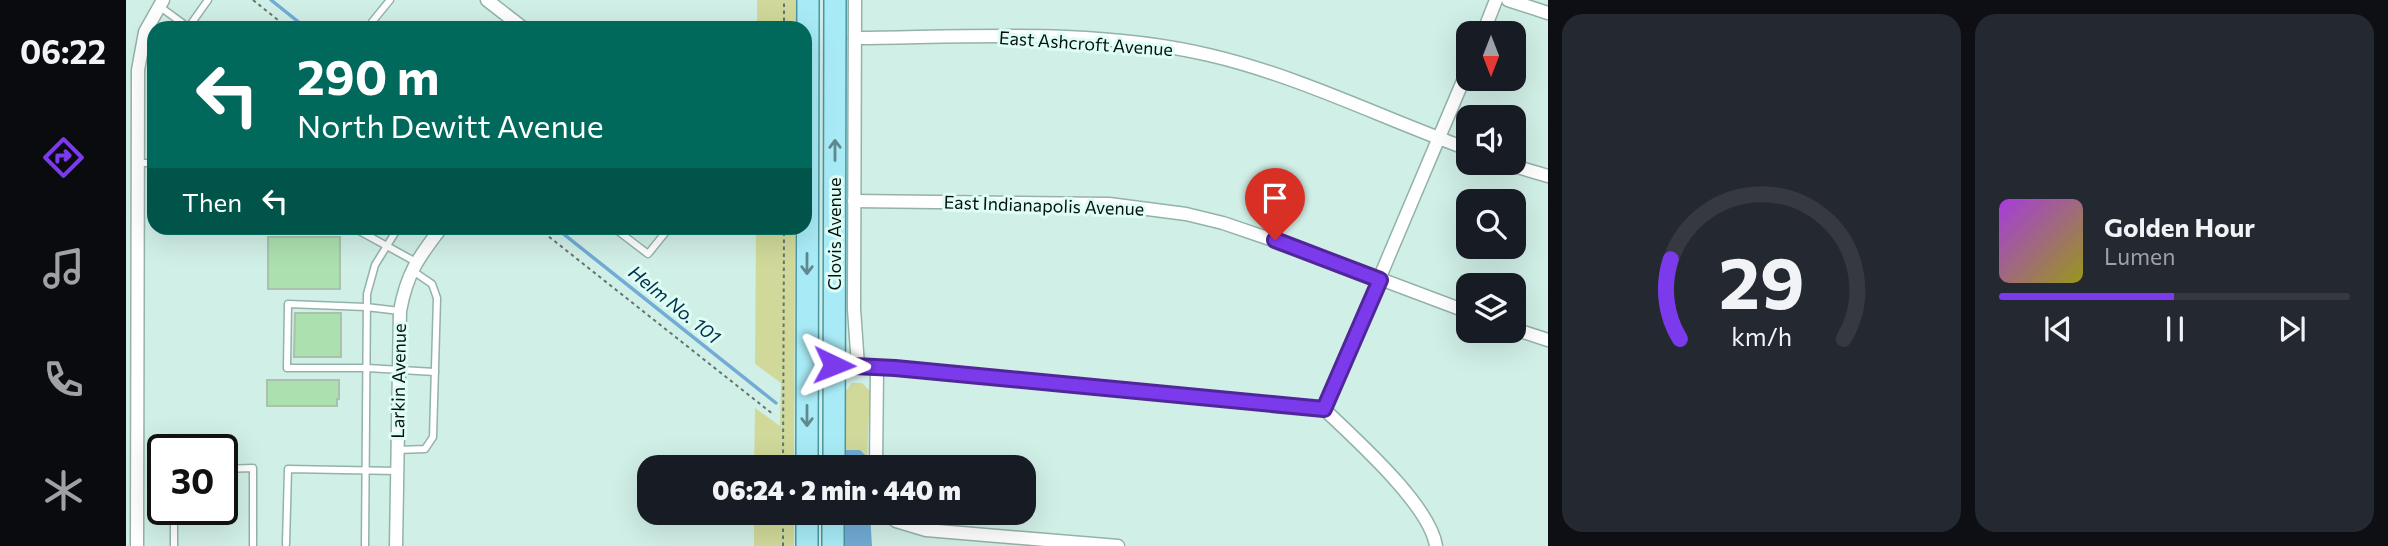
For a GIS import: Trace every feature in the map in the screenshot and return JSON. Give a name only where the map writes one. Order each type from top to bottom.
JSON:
[{"type":"main road","name":"Clovis Avenue","points":[[808,0],[808,21]]},
{"type":"main road","name":"Clovis Avenue","points":[[834,455],[835,0]]},
{"type":"main road","name":"Clovis Avenue","points":[[807,235],[807,455]]},
{"type":"main road","points":[[807,525],[807,546]]},
{"type":"main road","points":[[833,546],[834,525]]},
{"type":"street","points":[[487,0],[514,21]]},
{"type":"street","points":[[855,0],[854,309],[858,366]]},
{"type":"street","points":[[1488,21],[1496,0]]},
{"type":"street","points":[[1508,0],[1548,13]]},
{"type":"street","points":[[151,21],[161,3]]},
{"type":"street","name":"East Ashcroft Avenue","points":[[855,38],[1046,37],[1169,47],[1261,69],[1456,145]]},
{"type":"street","points":[[136,546],[138,70],[147,47]]},
{"type":"street","points":[[1324,409],[1459,91]]},
{"type":"street","points":[[1526,170],[1548,176]]},
{"type":"street","name":"East Indianapolis Avenue","points":[[854,201],[1070,202],[1152,208],[1223,223],[1456,308]]},
{"type":"street","name":"Larkin Avenue","points":[[396,546],[400,311],[405,283],[413,266],[436,235]]},
{"type":"street","points":[[1526,333],[1548,340]]},
{"type":"street","points":[[807,365],[877,367],[1324,409],[1408,494],[1435,537],[1436,546]]},
{"type":"street","points":[[876,455],[877,367]]},
{"type":"street","points":[[909,525],[926,530],[1118,546]]},
{"type":"lane","points":[[193,21],[208,0]]},
{"type":"lane","points":[[373,21],[390,0]]},
{"type":"lane","points":[[161,3],[180,21]]},
{"type":"lane","points":[[137,163],[147,163]]},
{"type":"lane","points":[[367,235],[386,245],[428,279],[437,298],[433,437],[425,449],[397,450]]},
{"type":"lane","points":[[365,546],[367,294],[375,265],[393,235]]},
{"type":"lane","points":[[623,235],[648,254],[663,235]]},
{"type":"lane","points":[[400,311],[288,304],[287,368],[367,368],[435,372]]},
{"type":"lane","points":[[238,468],[253,468],[253,546]]},
{"type":"lane","points":[[286,544],[288,469],[397,471]]},
{"type":"lane","points":[[174,525],[174,546]]},
{"type":"path","points":[[253,0],[279,21]]},
{"type":"path","points":[[784,0],[784,21]]},
{"type":"path","points":[[547,235],[774,415]]},
{"type":"path","points":[[783,455],[784,235]]},
{"type":"path","points":[[783,525],[783,546]]},
{"type":"green space","points":[[757,0],[796,0],[796,21],[757,21]]},
{"type":"green space","points":[[756,235],[795,235],[794,455],[754,455],[755,408],[780,426],[781,383],[755,364]]},
{"type":"green space","points":[[852,383],[862,383],[870,391],[867,455],[860,450],[845,450],[845,392]]},
{"type":"green space","points":[[754,525],[794,525],[794,546],[754,546]]},
{"type":"water","points":[[845,450],[860,450],[865,455],[845,455]]},
{"type":"water","points":[[845,525],[871,525],[872,546],[844,546]]},
{"type":"building","points":[[268,237],[340,237],[340,289],[268,289]]},
{"type":"building","points":[[295,313],[341,313],[341,357],[294,357]]},
{"type":"building","points":[[267,380],[339,380],[337,406],[267,406]]},
{"type":"waterway","name":"Helm No. 101","points":[[271,0],[297,21]]},
{"type":"waterway","name":"Helm No. 101","points":[[565,235],[776,403]]},
{"type":"route","points":[[834,365],[895,368],[1324,409],[1380,280],[1275,240]]}]
